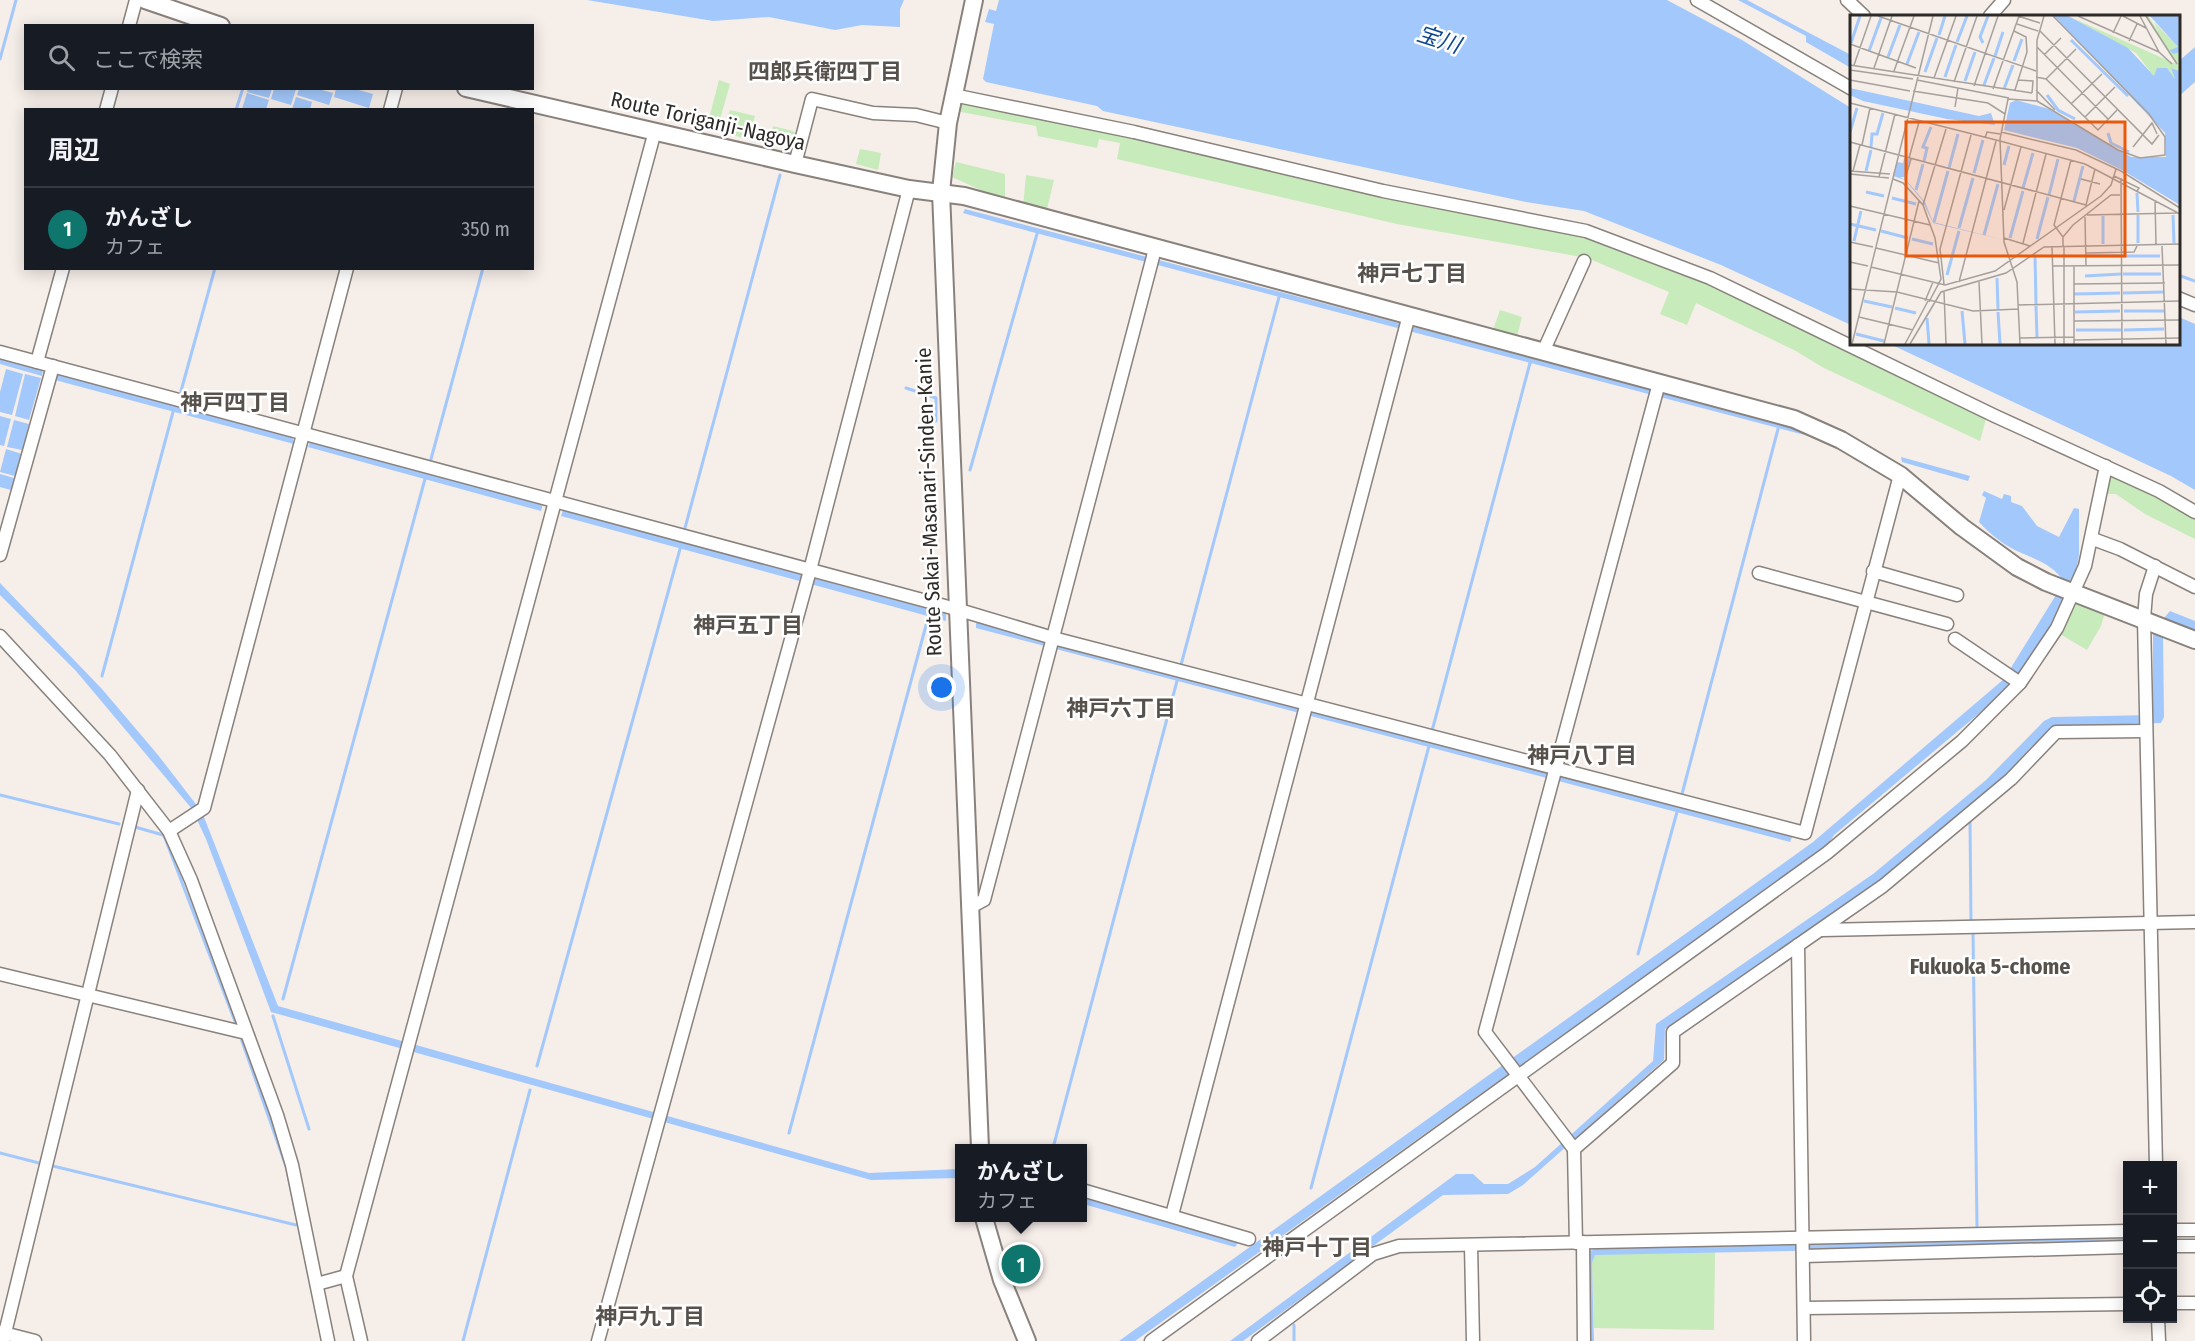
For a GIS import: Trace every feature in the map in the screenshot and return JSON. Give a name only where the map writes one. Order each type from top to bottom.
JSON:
[{"type":"main road","points":[[145,0],[215,24]]},
{"type":"main road","name":"Route Sakai-Masanari-Sinden-Kanie","points":[[974,0],[948,123],[941,192],[956,609],[980,1144]]},
{"type":"main road","name":"Route Toriganji-Nagoya","points":[[475,90],[909,189],[941,192],[1153,257],[1407,324],[1543,352],[1657,390],[1794,419],[1841,440],[1900,475],[1962,527],[2017,567],[2195,640]]},
{"type":"main road","points":[[985,1222],[1002,1280],[1027,1341]]},
{"type":"street","points":[[130,24],[136,0]]},
{"type":"street","points":[[1697,0],[1850,88]]},
{"type":"street","points":[[1847,0],[1863,15]]},
{"type":"street","points":[[1991,15],[2004,0]]},
{"type":"street","points":[[107,108],[111,90]]},
{"type":"street","points":[[391,108],[395,90]]},
{"type":"street","points":[[953,95],[1134,132],[1383,191],[1586,231],[1710,278],[1995,416],[2159,491],[2195,512]]},
{"type":"street","points":[[795,164],[812,99],[873,113],[916,115],[948,123]]},
{"type":"street","points":[[361,1341],[346,1276],[655,131]]},
{"type":"street","points":[[598,1341],[809,577],[909,189]]},
{"type":"street","points":[[969,908],[984,900],[1153,257]]},
{"type":"street","points":[[1543,352],[1584,261]]},
{"type":"street","points":[[37,362],[62,270]]},
{"type":"street","points":[[169,831],[198,812],[346,270]]},
{"type":"street","points":[[2180,299],[2195,305]]},
{"type":"street","points":[[1172,1215],[1407,324]]},
{"type":"street","points":[[0,352],[303,432],[555,502],[809,577],[956,609],[1052,643],[1555,774],[1805,833],[1900,475]]},
{"type":"street","points":[[0,555],[53,366]]},
{"type":"street","points":[[1584,1341],[1580,1243],[1570,1144],[1485,1032],[1657,390]]},
{"type":"street","points":[[1151,1341],[1515,1074],[1827,854],[1962,741],[2019,682],[2057,628],[2069,590],[2092,538],[2106,466]]},
{"type":"street","points":[[2092,538],[2195,587]]},
{"type":"street","points":[[2155,566],[2146,594],[2156,624],[2145,723],[2156,1161]]},
{"type":"street","points":[[1873,571],[1957,595]]},
{"type":"street","points":[[1759,573],[1947,624]]},
{"type":"street","points":[[0,636],[66,705],[138,790],[169,831],[191,880],[277,1115],[292,1165],[328,1341]]},
{"type":"street","points":[[1955,639],[2019,682]]},
{"type":"street","points":[[1570,1144],[1673,1063],[1672,1032],[1883,886],[2011,779],[2056,732],[2145,723]]},
{"type":"street","points":[[35,1341],[2,1336],[138,790]]},
{"type":"street","points":[[1821,930],[2195,922]]},
{"type":"street","points":[[1797,945],[1804,1238],[1804,1341]]},
{"type":"street","points":[[0,974],[246,1033]]},
{"type":"street","points":[[1087,1191],[1249,1239]]},
{"type":"street","points":[[2177,1230],[2195,1230]]},
{"type":"street","points":[[1258,1341],[1384,1249],[1400,1245],[2123,1231]]},
{"type":"street","points":[[1471,1245],[1473,1341]]},
{"type":"street","points":[[2177,1246],[2195,1246]]},
{"type":"street","points":[[1804,1256],[2123,1247]]},
{"type":"street","points":[[317,1284],[346,1276]]},
{"type":"street","points":[[2177,1304],[2195,1303]]},
{"type":"street","points":[[1804,1308],[2123,1304]]},
{"type":"street","points":[[2158,1323],[2159,1341]]},
{"type":"green space","points":[[719,80],[730,84],[717,130],[689,124],[691,112],[710,115]]},
{"type":"green space","points":[[957,103],[971,103],[1584,235],[1743,296],[1987,415],[1980,441],[1824,368],[1794,350],[1696,303],[1687,325],[1660,314],[1669,292],[1587,258],[1397,224],[1117,159],[1120,143],[1099,139],[1097,148],[1038,136],[1036,126],[956,111]]},
{"type":"green space","points":[[730,110],[755,116],[748,139],[723,133]]},
{"type":"green space","points":[[773,126],[793,131],[798,137],[794,151],[769,145]]},
{"type":"green space","points":[[860,149],[881,153],[878,170],[856,164]]},
{"type":"green space","points":[[956,162],[1005,174],[1005,201],[952,177]]},
{"type":"green space","points":[[1026,175],[1054,180],[1046,213],[1023,207]]},
{"type":"green space","points":[[1500,310],[1522,317],[1516,340],[1492,333]]},
{"type":"green space","points":[[2112,475],[2133,483],[2195,517],[2195,539],[2145,514],[2116,494],[2106,494],[2109,477]]},
{"type":"green space","points":[[2078,601],[2105,612],[2101,626],[2087,650],[2060,634]]},
{"type":"green space","points":[[1715,1252],[1714,1330],[1594,1328],[1592,1263],[1595,1254]]},
{"type":"water","points":[[587,0],[904,0],[900,9],[900,27],[862,25],[835,30],[769,17],[713,21]]},
{"type":"water","name":"宝川","points":[[999,0],[1667,0],[1742,40],[1850,107],[1850,325],[1721,265],[1584,211],[1526,202],[1103,111],[1097,106],[986,82],[983,79],[994,24],[985,22],[989,9],[996,11]]},
{"type":"water","points":[[1738,0],[1747,0],[1850,54],[1850,67],[1806,42],[1806,36]]},
{"type":"water","points":[[2195,47],[2195,82],[2180,95],[2180,60]]},
{"type":"water","points":[[248,90],[272,90],[269,98],[247,92]]},
{"type":"water","points":[[274,90],[296,90],[291,105],[271,99]]},
{"type":"water","points":[[299,90],[322,90],[333,93],[329,105],[297,95]]},
{"type":"water","points":[[336,90],[359,90],[373,94],[369,108],[334,97]]},
{"type":"water","points":[[247,93],[269,100],[266,108],[242,108]]},
{"type":"water","points":[[296,97],[312,102],[310,108],[292,108]]},
{"type":"water","points":[[965,209],[1800,429],[1839,444],[1032,232],[963,213]]},
{"type":"water","points":[[2180,317],[2195,324],[2195,490],[2171,476],[1892,345],[2180,345]]},
{"type":"water","points":[[0,358],[43,370],[42,376],[0,364]]},
{"type":"water","points":[[6,369],[23,374],[12,415],[0,412],[0,392]]},
{"type":"water","points":[[25,374],[41,378],[29,420],[15,416]]},
{"type":"water","points":[[57,374],[292,436],[294,444],[55,380]]},
{"type":"water","points":[[0,416],[11,419],[4,446],[0,445]]},
{"type":"water","points":[[14,420],[29,424],[22,450],[7,447]]},
{"type":"water","points":[[310,441],[543,504],[541,511],[308,447]]},
{"type":"water","points":[[6,449],[22,454],[15,476],[0,472]]},
{"type":"water","points":[[1901,457],[1970,476],[1968,481],[1902,462]]},
{"type":"water","points":[[0,474],[14,478],[11,490],[0,487]]},
{"type":"water","points":[[1984,491],[2002,499],[2004,494],[2011,496],[2011,502],[2022,506],[2037,526],[2059,537],[2074,508],[2079,509],[2079,555],[2074,585],[2051,627],[2007,690],[1834,835],[1827,846],[1135,1341],[1119,1341],[1813,842],[2004,679],[2064,582],[2048,566],[2013,549],[1991,534],[1979,522],[1986,498],[1982,495]]},
{"type":"water","points":[[563,510],[946,614],[946,621],[561,516]]},
{"type":"water","points":[[0,583],[102,689],[158,755],[202,812],[278,1006],[869,1173],[955,1169],[955,1178],[871,1180],[271,1012],[206,839],[192,809],[76,671],[0,595]]},
{"type":"water","points":[[2170,611],[2195,621],[2195,631],[2171,624],[2163,635],[2164,717],[2161,723],[2052,726],[2006,776],[1879,881],[1665,1029],[1664,1060],[1523,1185],[1508,1194],[1443,1195],[1243,1341],[1230,1341],[1456,1174],[1473,1174],[1484,1184],[1508,1184],[1535,1167],[1653,1061],[1656,1024],[1873,874],[1986,780],[2044,721],[2052,717],[2153,715],[2153,631]]},
{"type":"water","points":[[976,621],[1057,645],[1792,837],[1790,842],[976,628]]},
{"type":"water","points":[[243,1039],[288,1167],[324,1341],[321,1341],[285,1168],[240,1040]]},
{"type":"water","points":[[1087,1196],[1241,1239],[1235,1247],[1087,1205]]},
{"type":"water","points":[[2123,1238],[2123,1244],[1595,1255],[1592,1263],[1594,1341],[1590,1341],[1588,1252],[1594,1249]]},
{"type":"waterway","points":[[0,59],[16,0]]},
{"type":"waterway","points":[[237,108],[242,90]]},
{"type":"waterway","points":[[685,528],[780,175]]},
{"type":"waterway","points":[[970,470],[1037,234]]},
{"type":"waterway","points":[[181,391],[214,270]]},
{"type":"waterway","points":[[431,459],[482,270]]},
{"type":"waterway","points":[[2180,276],[2195,281]]},
{"type":"waterway","points":[[1181,665],[1279,297]]},
{"type":"waterway","points":[[1432,731],[1530,363]]},
{"type":"waterway","points":[[906,388],[936,398],[936,421]]},
{"type":"waterway","points":[[102,676],[173,412]]},
{"type":"waterway","points":[[1682,794],[1778,429]]},
{"type":"waterway","points":[[283,999],[425,479]]},
{"type":"waterway","points":[[537,1066],[680,549]]},
{"type":"waterway","points":[[789,1133],[928,618]]},
{"type":"waterway","points":[[1054,1144],[1177,681]]},
{"type":"waterway","points":[[1311,1188],[1429,746]]},
{"type":"waterway","points":[[0,795],[119,824]]},
{"type":"waterway","points":[[1638,954],[1677,812]]},
{"type":"waterway","points":[[1970,821],[1971,922]]},
{"type":"waterway","points":[[135,827],[163,835],[165,838],[236,1024]]},
{"type":"waterway","points":[[1973,931],[1977,1226]]},
{"type":"waterway","points":[[273,1016],[309,1129]]},
{"type":"waterway","points":[[463,1341],[530,1090]]},
{"type":"waterway","points":[[0,1153],[39,1163]]},
{"type":"waterway","points":[[53,1166],[296,1225]]},
{"type":"waterway","points":[[1294,1325],[1294,1341]]},
{"type":"place","name":"かんざし","points":[[1021,1264]]},
{"type":"district","name":"四郎兵衛四丁目","points":[[825,71]]},
{"type":"district","name":"神戸七丁目","points":[[1412,273]]},
{"type":"district","name":"神戸四丁目","points":[[235,402]]},
{"type":"district","name":"神戸五丁目","points":[[748,625]]},
{"type":"district","name":"神戸六丁目","points":[[1121,708]]},
{"type":"district","name":"神戸八丁目","points":[[1582,755]]},
{"type":"district","name":"Fukuoka 5-chome","points":[[1990,966]]},
{"type":"district","name":"神戸十丁目","points":[[1317,1247]]},
{"type":"district","name":"神戸九丁目","points":[[650,1316]]}]
